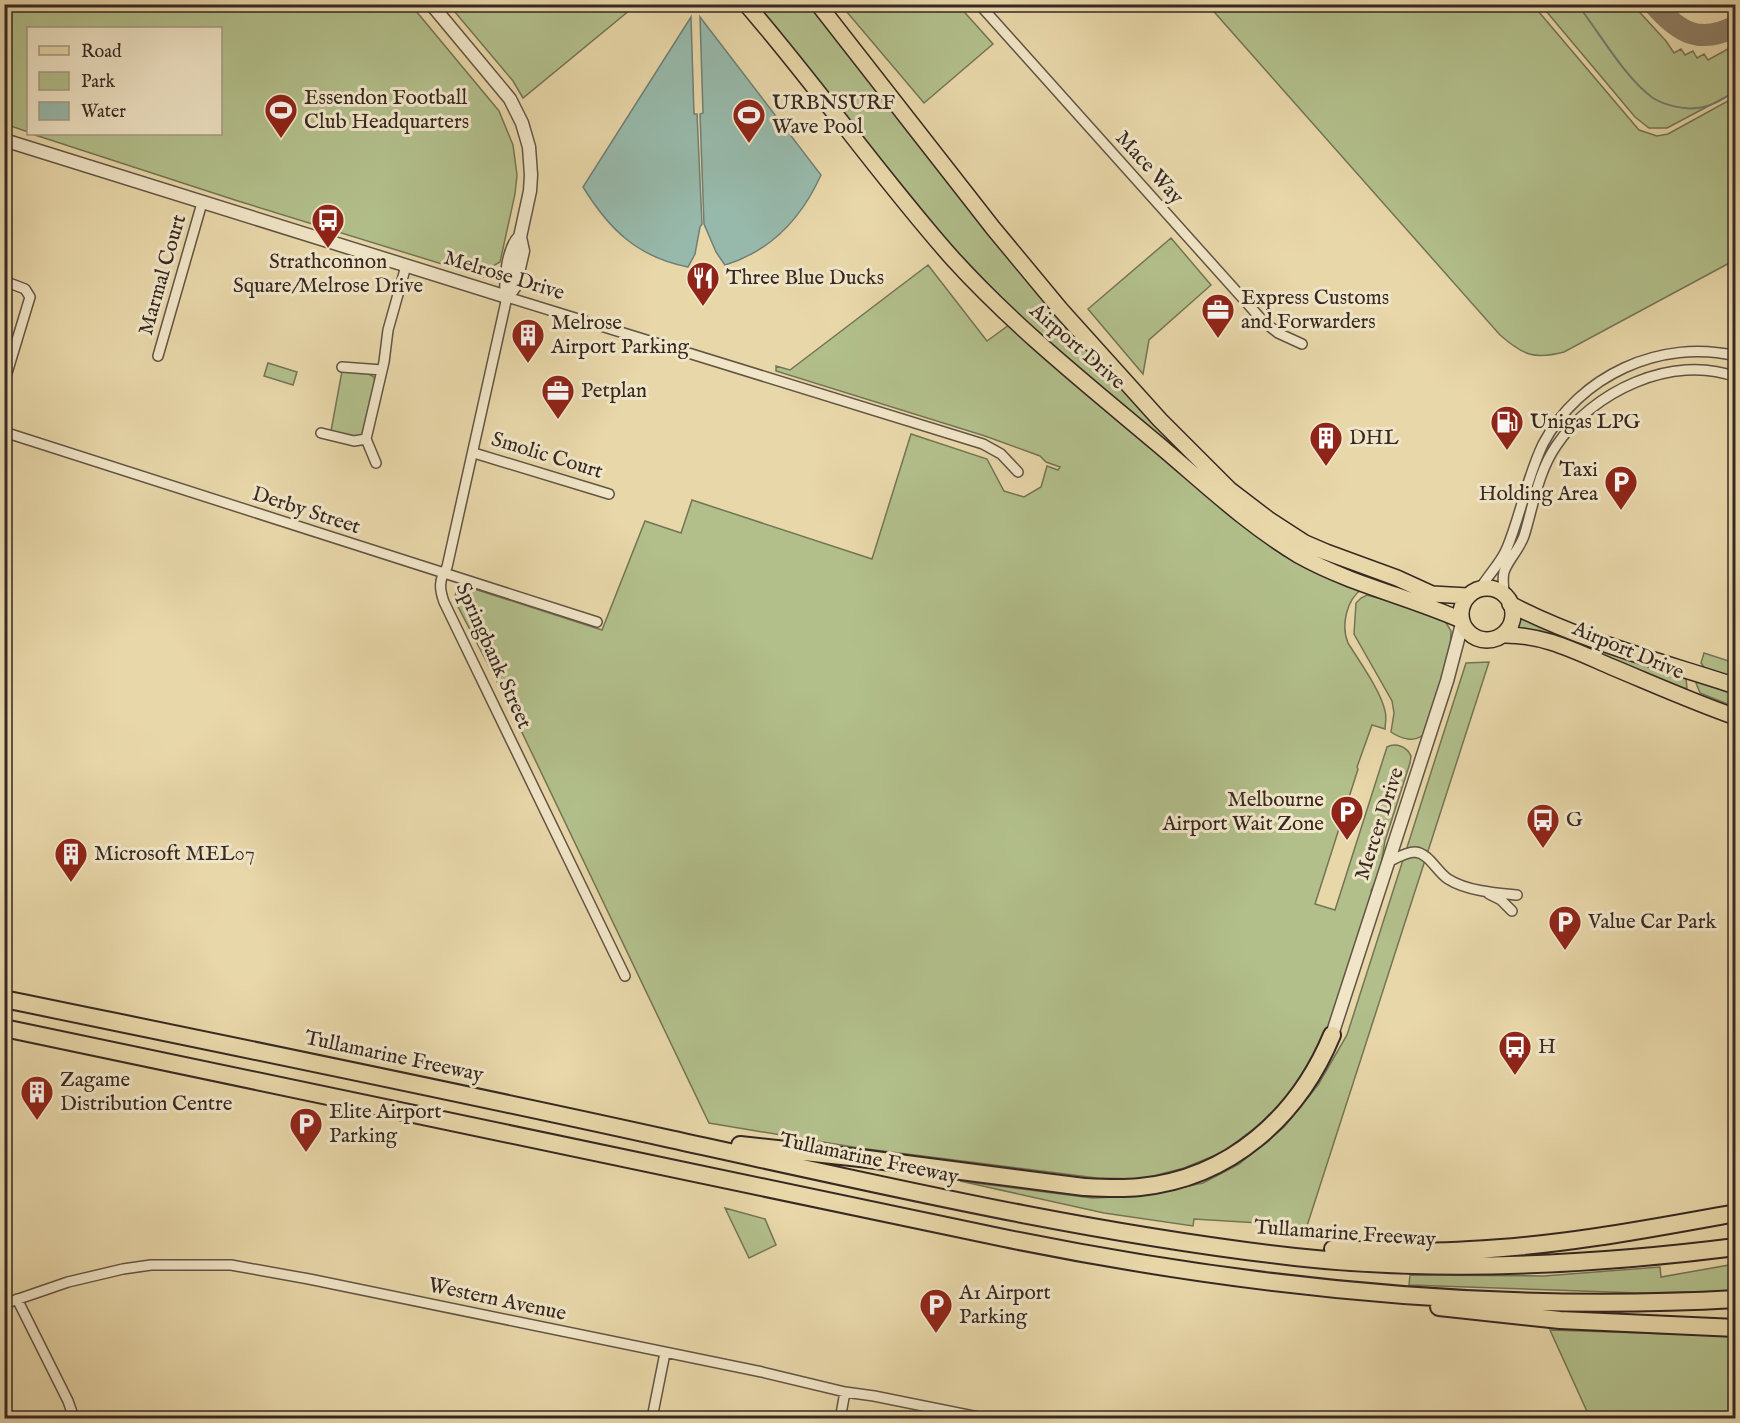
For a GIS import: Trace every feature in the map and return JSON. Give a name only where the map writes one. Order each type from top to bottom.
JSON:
[{"type":"highway","name":"Tullamarine Freeway","points":[[4,999],[659,1136],[982,1207],[1150,1236],[1295,1257],[1434,1264],[1579,1262],[1656,1257],[1736,1247]]},
{"type":"highway","points":[[4,1028],[1063,1250],[1241,1278],[1381,1293],[1539,1302],[1614,1303],[1736,1299]]},
{"type":"highway","points":[[659,1136],[860,1158],[1084,1187],[1141,1187],[1177,1180],[1211,1168],[1257,1138],[1277,1121],[1310,1081],[1332,1035]]},
{"type":"highway","points":[[1150,1236],[1330,1249],[1418,1252],[1472,1250],[1605,1237],[1736,1213]]},
{"type":"highway","points":[[1381,1293],[1393,1301],[1483,1313],[1621,1324],[1736,1328]]},
{"type":"main road","name":"Airport Drive","points":[[746,4],[843,122],[898,194],[952,257],[1016,322],[1076,375],[1246,520],[1277,542],[1333,572],[1462,622]]},
{"type":"main road","name":"Airport Drive","points":[[818,4],[1060,310],[1160,420],[1230,490],[1305,543],[1326,552],[1397,578],[1432,594],[1474,593]]},
{"type":"main road","points":[[1488,588],[1507,599],[1512,621],[1502,635],[1482,640],[1469,633],[1462,622],[1462,605],[1474,593],[1488,588]]},
{"type":"main road","name":"Airport Drive","points":[[1507,599],[1542,621],[1736,686]]},
{"type":"main road","name":"Airport Drive","points":[[1502,635],[1526,635],[1569,648],[1685,698],[1736,717]]},
{"type":"street","points":[[431,4],[510,99],[522,123],[529,147],[530,191],[520,237],[514,242],[505,283],[507,297]]},
{"type":"street","name":"Mace Way","points":[[979,4],[1263,321],[1278,333],[1302,344]]},
{"type":"street","name":"Melrose Drive","points":[[4,140],[983,444],[1001,454],[1018,472]]},
{"type":"street","name":"Marmal Court","points":[[158,356],[202,203]]},
{"type":"street","points":[[376,464],[366,439],[382,370],[388,330],[406,266]]},
{"type":"street","points":[[4,281],[25,289],[30,297],[4,383]]},
{"type":"street","name":"Springbank Street","points":[[507,297],[474,453],[447,567],[439,585],[444,602],[625,976]]},
{"type":"street","points":[[1474,593],[1507,550],[1542,447],[1561,418],[1592,387],[1619,369],[1662,354],[1702,352],[1736,356]]},
{"type":"street","points":[[342,368],[382,370]]},
{"type":"street","points":[[1507,599],[1504,571],[1521,544],[1548,461],[1561,439],[1578,422],[1624,387],[1656,375],[1682,370],[1707,369],[1736,376]]},
{"type":"street","name":"Derby Street","points":[[4,432],[597,622]]},
{"type":"street","points":[[321,434],[354,441],[366,439]]},
{"type":"street","name":"Smolic Court","points":[[474,453],[609,494]]},
{"type":"street","name":"Mercer Drive","points":[[1332,1035],[1447,681],[1462,622]]},
{"type":"street","points":[[1388,862],[1409,853],[1419,853],[1447,879],[1482,890],[1518,895]]},
{"type":"street","points":[[1482,890],[1501,900],[1512,911]]},
{"type":"street","name":"Western Avenue","points":[[4,1304],[84,1277],[123,1269],[151,1265],[231,1265],[309,1279],[983,1419]]},
{"type":"street","points":[[17,1299],[68,1401],[74,1419]]},
{"type":"street","points":[[652,1419],[664,1353]]},
{"type":"street","points":[[843,1419],[841,1414],[845,1392]]},
{"type":"green space","name":"Essendon Football Club Headquarters","points":[[4,5],[411,5],[499,111],[513,145],[517,175],[515,194],[500,262],[486,270],[487,274],[484,277],[35,135],[222,135],[222,27],[27,27],[27,132],[5,124]]},
{"type":"green space","points":[[449,5],[636,5],[523,98],[513,81]]},
{"type":"green space","points":[[755,5],[810,5],[997,245],[1068,328],[1202,472],[1199,476],[1016,313],[949,243]]},
{"type":"green space","points":[[841,5],[958,5],[993,44],[924,103]]},
{"type":"green space","points":[[1208,5],[1533,5],[1639,130],[1657,136],[1668,134],[1735,97],[1735,260],[1564,352],[1545,356],[1522,351],[1500,335]]},
{"type":"green space","points":[[1541,5],[1633,5],[1674,53],[1681,49],[1685,55],[1693,51],[1697,58],[1704,54],[1708,60],[1735,45],[1735,92],[1667,128],[1649,128],[1635,117]]},
{"type":"green space","points":[[1171,238],[1211,285],[1149,340],[1143,374],[1088,309]]},
{"type":"green space","points":[[928,265],[987,341],[1009,325],[1049,362],[1362,589],[1352,600],[1346,614],[1346,636],[1383,703],[1386,716],[1385,729],[1372,725],[1315,904],[1335,910],[1387,747],[1401,746],[1411,756],[1385,841],[1380,871],[1371,891],[1374,893],[1327,1031],[1293,1093],[1264,1121],[1223,1152],[1184,1168],[1142,1179],[1097,1178],[859,1148],[709,1123],[506,699],[454,599],[459,584],[602,630],[645,521],[681,533],[692,500],[872,559],[911,434],[987,459],[1004,491],[1024,497],[1041,487],[1047,466],[1058,470],[1060,467],[1046,462],[1040,456],[985,436],[776,371],[776,366],[790,370]]},
{"type":"green space","points":[[268,363],[297,372],[293,385],[264,376]]},
{"type":"green space","points":[[342,371],[365,372],[374,377],[375,382],[364,433],[356,436],[331,431]]},
{"type":"green space","points":[[1367,595],[1419,609],[1445,621],[1451,631],[1450,653],[1424,734],[1420,737],[1403,738],[1391,732],[1394,713],[1392,701],[1354,634],[1356,603]]},
{"type":"green space","points":[[1520,617],[1686,677],[1687,689],[1517,629]]},
{"type":"green space","points":[[1704,653],[1735,663],[1735,680],[1706,670],[1701,663]]},
{"type":"green space","points":[[1489,662],[1307,1226],[1194,1219],[1193,1226],[1104,1213],[960,1181],[1092,1198],[1139,1196],[1203,1183],[1239,1164],[1284,1127],[1318,1085],[1347,1035],[1466,663]]},
{"type":"green space","points":[[1700,679],[1735,691],[1735,707],[1700,693],[1696,683]]},
{"type":"green space","points":[[725,1208],[765,1219],[776,1245],[749,1258]]},
{"type":"green space","points":[[1735,1264],[1735,1291],[1638,1293],[1409,1285],[1410,1275],[1544,1276],[1660,1267],[1661,1277]]},
{"type":"green space","points":[[1550,1330],[1735,1336],[1735,1413],[1724,1418],[1590,1418]]},
{"type":"water","points":[[691,17],[694,114],[697,114],[702,224],[695,254],[688,267],[654,256],[626,239],[603,216],[583,187]]},
{"type":"water","name":"URBNSURF Wave Pool","points":[[700,17],[821,175],[804,205],[783,230],[757,251],[725,265],[716,252],[704,224],[700,114],[703,113]]},
{"type":"waterway","points":[[1577,4],[1632,79],[1658,101],[1680,108],[1697,108],[1712,104],[1736,91]]},
{"type":"taxiway","points":[[1654,4],[1672,22],[1691,33],[1712,35],[1736,26]]},
{"type":"place","name":"Essendon Football Club Headquarters","points":[[281,139]]},
{"type":"place","name":"URBNSURF Wave Pool","points":[[749,144]]},
{"type":"place","name":"Strathconnon Square/Melrose Drive","points":[[328,249]]},
{"type":"place","name":"Three Blue Ducks","points":[[703,307]]},
{"type":"place","name":"Express Customs and Forwarders","points":[[1218,339]]},
{"type":"place","name":"Melrose Airport Parking","points":[[528,364]]},
{"type":"place","name":"Petplan","points":[[558,420]]},
{"type":"place","name":"Unigas LPG","points":[[1507,451]]},
{"type":"place","name":"DHL","points":[[1326,467]]},
{"type":"place","name":"Taxi Holding Area","points":[[1621,511]]},
{"type":"place","name":"Melbourne Airport Wait Zone","points":[[1347,841]]},
{"type":"place","name":"G","points":[[1543,849]]},
{"type":"place","name":"Microsoft MEL07","points":[[71,883]]},
{"type":"place","name":"Value Car Park","points":[[1565,951]]},
{"type":"place","name":"H","points":[[1515,1076]]},
{"type":"place","name":"Zagame Distribution Centre","points":[[37,1121]]},
{"type":"place","name":"Elite Airport Parking","points":[[306,1153]]},
{"type":"place","name":"A1 Airport Parking","points":[[936,1334]]}]
